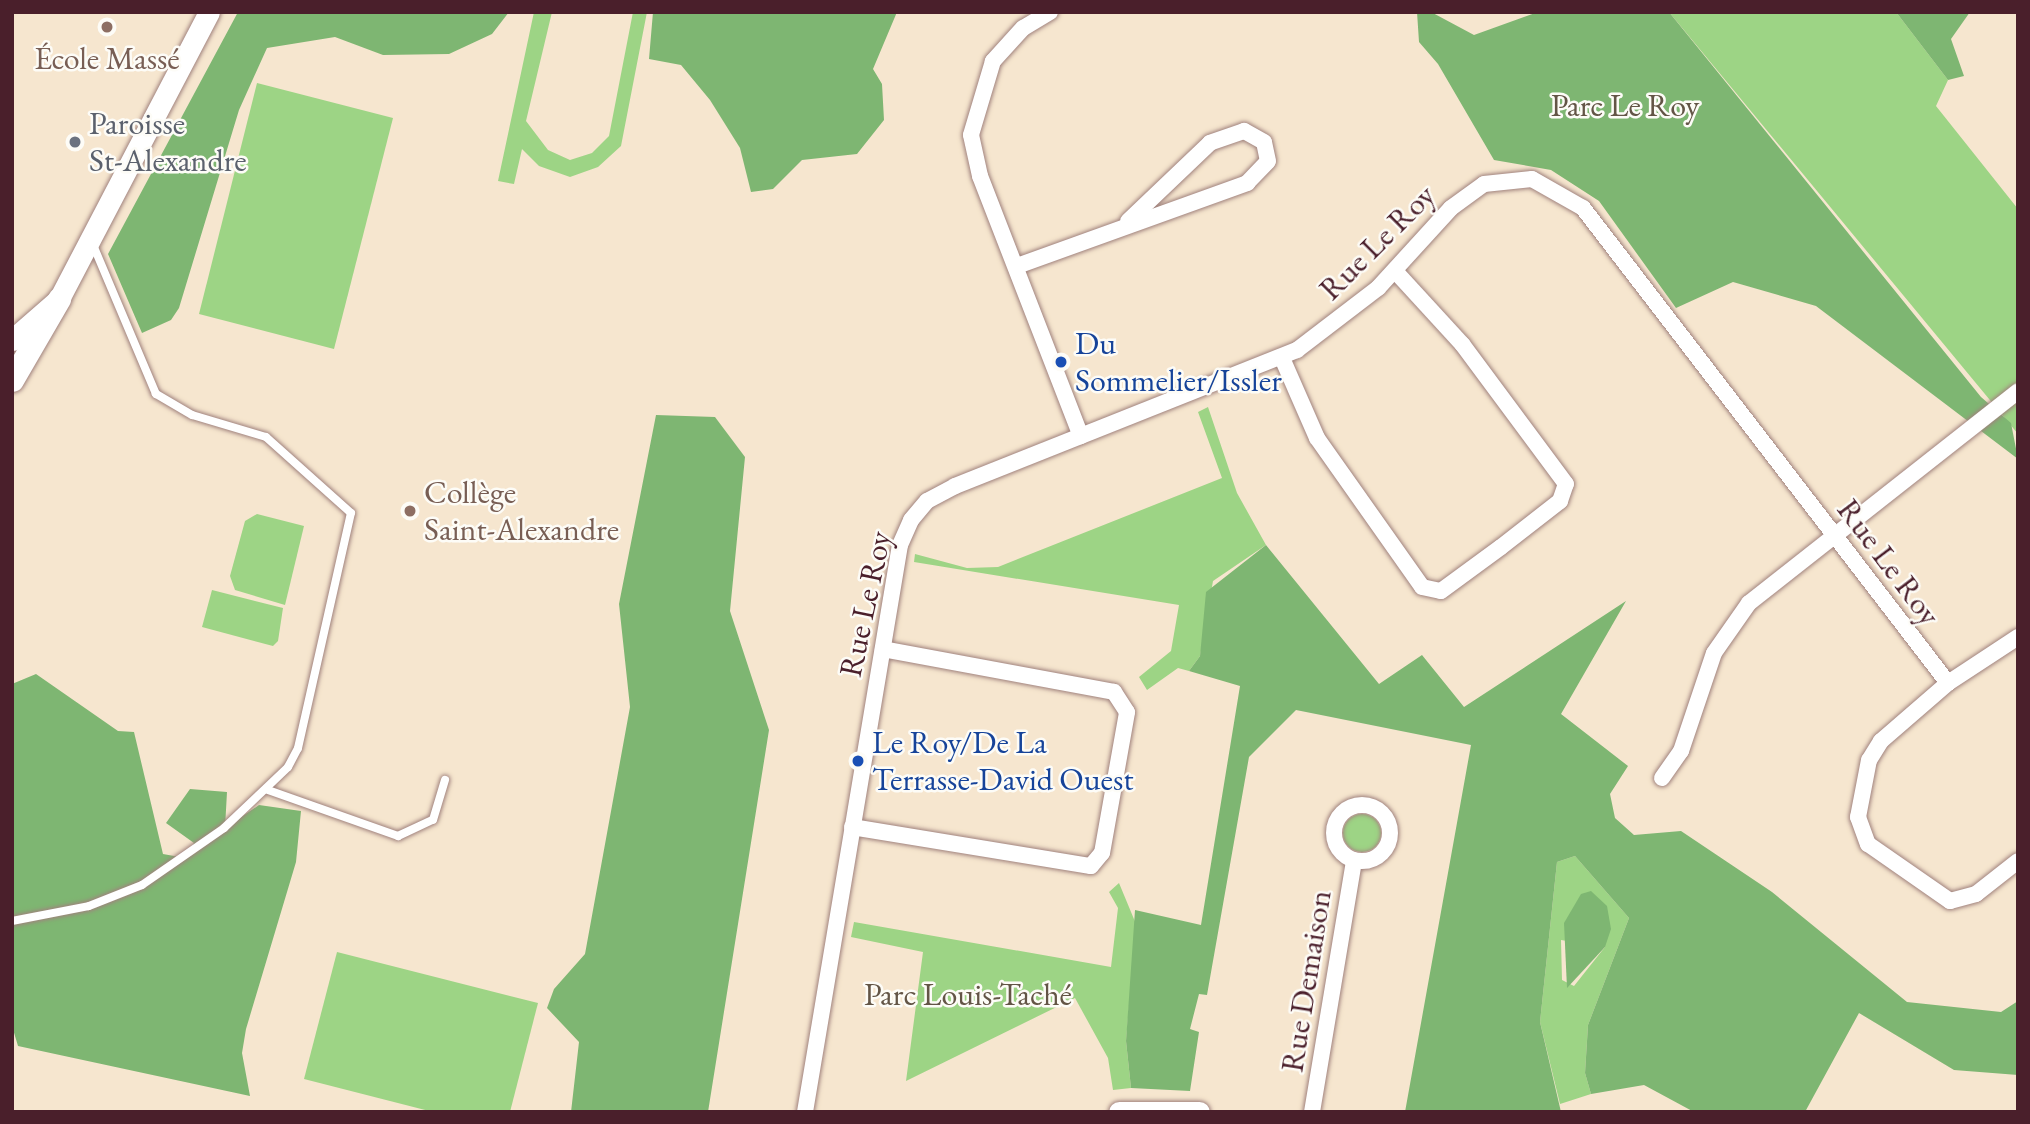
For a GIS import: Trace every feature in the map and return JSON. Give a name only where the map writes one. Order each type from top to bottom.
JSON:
[{"type":"main road","points":[[12,380],[60,299]]},
{"type":"street","points":[[12,340],[60,299],[92,242],[209,12]]},
{"type":"street","points":[[1050,12],[1003,48],[973,117],[980,176],[1017,265],[1081,436]]},
{"type":"street","points":[[1017,265],[1128,221],[1247,183],[1268,161],[1264,142],[1244,131],[1210,143],[1128,221]]},
{"type":"street","name":"Rue Le Roy","points":[[805,1112],[900,545],[919,509],[955,486],[1282,358],[1395,271],[1451,208],[1484,184],[1532,179],[1562,190],[1594,221],[1948,683]]},
{"type":"street","points":[[1282,358],[1317,438],[1422,587],[1441,592],[1501,547],[1560,501],[1566,484],[1462,344],[1395,271]]},
{"type":"street","points":[[1662,778],[1681,751],[1724,636],[1749,603],[2018,390]]},
{"type":"street","points":[[2018,637],[1948,683],[1872,750],[1858,817],[1862,835],[1950,901],[1976,894],[2018,861]]},
{"type":"street","points":[[852,827],[1091,866],[1102,853],[1127,712],[1114,692],[883,649]]},
{"type":"street","name":"Rue Demaison","points":[[1312,1112],[1354,860]]},
{"type":"street","points":[[1119,1112],[1199,1112]]},
{"type":"lane","points":[[12,921],[89,906],[142,885],[268,790],[298,748],[351,513],[266,437],[192,415],[156,394],[92,242]]},
{"type":"lane","points":[[268,790],[398,836],[433,820],[446,780]]},
{"type":"green space","points":[[238,12],[509,12],[492,34],[449,54],[383,55],[335,37],[267,48],[239,110],[179,308],[171,320],[142,333],[108,254]]},
{"type":"green space","points":[[534,12],[552,12],[526,121],[548,150],[570,160],[592,153],[609,136],[633,12],[647,12],[621,146],[598,167],[570,177],[539,166],[522,149],[514,184],[498,181]]},
{"type":"green space","points":[[653,12],[897,12],[873,69],[882,84],[884,120],[857,154],[802,160],[773,189],[751,192],[740,148],[710,100],[681,65],[649,59]]},
{"type":"green space","name":"Parc Le Roy","points":[[1417,12],[1431,12],[1474,35],[1538,12],[1669,12],[1981,397],[2011,423],[2018,459],[1816,306],[1733,282],[1676,308],[1599,201],[1551,170],[1494,160],[1438,64],[1419,42]]},
{"type":"green space","points":[[1669,12],[1896,12],[1948,80],[1936,106],[2018,209],[2018,434]]},
{"type":"green space","points":[[1896,12],[1970,12],[1951,39],[1964,76],[1948,80]]},
{"type":"green space","points":[[257,83],[393,118],[334,349],[199,314]]},
{"type":"green space","points":[[1208,407],[1237,493],[1266,545],[1213,581],[1200,656],[1189,671],[1178,668],[1147,690],[1139,677],[1171,651],[1179,605],[914,562],[915,554],[967,568],[998,567],[1222,478],[1198,412]]},
{"type":"green space","points":[[656,415],[715,417],[745,457],[730,611],[769,730],[708,1112],[571,1112],[579,1042],[547,1008],[554,989],[585,954],[630,707],[619,604]]},
{"type":"green space","points":[[257,514],[304,526],[285,605],[235,590],[230,576],[245,521]]},
{"type":"green space","points":[[1266,545],[1379,684],[1422,655],[1464,707],[1626,601],[1561,714],[1628,766],[1610,794],[1615,818],[1634,835],[1681,831],[1772,892],[1907,1002],[2001,1012],[2018,1001],[2018,1075],[1954,1070],[1859,1013],[1805,1112],[1694,1112],[1644,1085],[1591,1094],[1585,1073],[1588,1025],[1629,918],[1575,856],[1557,862],[1540,1022],[1561,1112],[1405,1112],[1471,745],[1296,710],[1249,757],[1207,995],[1199,994],[1190,1029],[1199,1032],[1190,1091],[1131,1088],[1126,1041],[1135,910],[1201,925],[1240,686],[1189,671],[1200,656],[1206,592]]},
{"type":"green space","points":[[212,590],[283,608],[278,641],[273,646],[202,627]]},
{"type":"green space","points":[[36,674],[118,731],[134,732],[163,854],[185,858],[194,843],[166,823],[190,789],[227,792],[225,828],[259,805],[301,811],[296,862],[246,1029],[242,1053],[250,1096],[18,1046],[12,1026],[12,684]]},
{"type":"green space","points":[[1362,814],[1376,819],[1381,833],[1376,847],[1362,852],[1348,847],[1343,833],[1348,819]]},
{"type":"green space","points":[[1575,856],[1629,918],[1588,1025],[1585,1073],[1591,1094],[1560,1104],[1540,1022],[1557,862]],"holes":[[[1561,940],[1605,947],[1574,986],[1562,980]]]},
{"type":"green space","name":"Parc Louis-Taché","points":[[1119,883],[1136,924],[1126,1041],[1131,1088],[1113,1090],[1108,1058],[1075,998],[906,1081],[923,952],[851,937],[854,922],[1111,967],[1118,908],[1109,892]]},
{"type":"green space","points":[[1591,891],[1607,906],[1611,929],[1605,947],[1567,988],[1564,923],[1581,894]]},
{"type":"green space","points":[[337,952],[538,1003],[510,1112],[433,1112],[304,1079]]},
{"type":"place","name":"École Massé","points":[[107,27]]},
{"type":"place","name":"Paroisse St-Alexandre","points":[[75,142]]},
{"type":"place","name":"Du Sommelier/Issler","points":[[1061,362]]},
{"type":"place","name":"Collège Saint-Alexandre","points":[[410,511]]},
{"type":"place","name":"Le Roy/De La Terrasse-David Ouest","points":[[858,761]]}]
